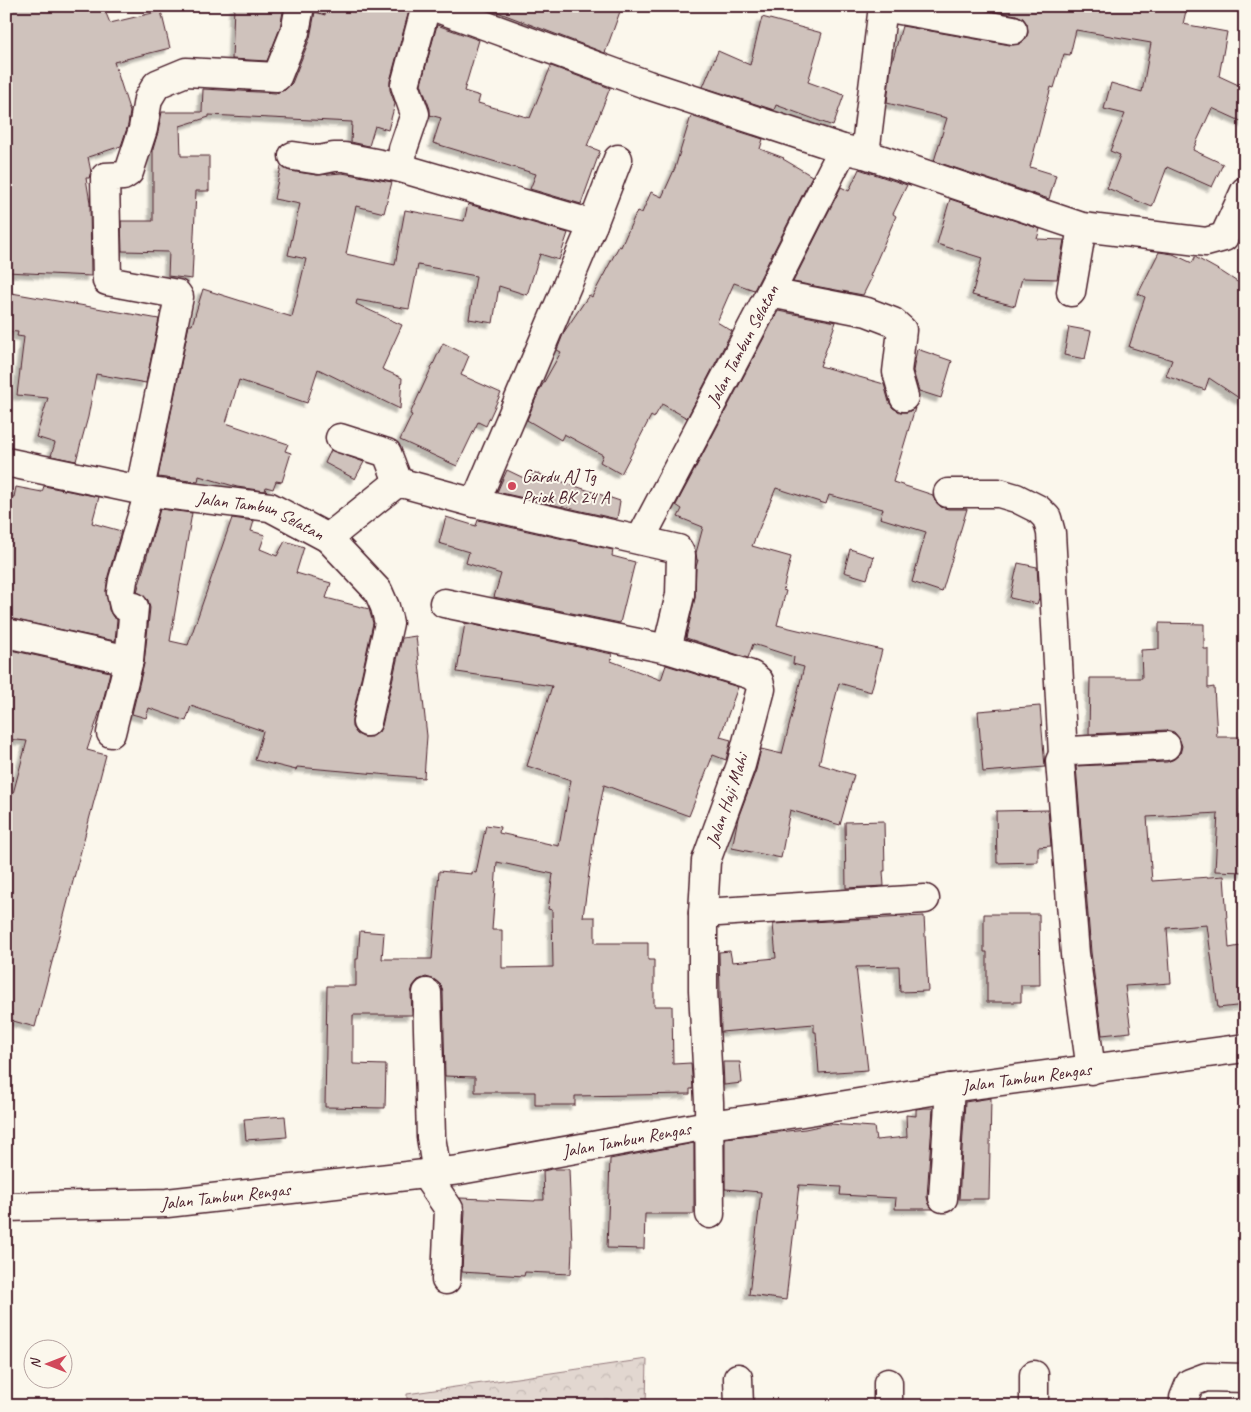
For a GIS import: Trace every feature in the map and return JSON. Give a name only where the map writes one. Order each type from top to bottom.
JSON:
[{"type":"street","points":[[111,733],[129,660],[134,607],[124,606],[123,580],[144,491],[179,297],[177,294],[107,281],[105,177],[123,176],[129,172],[143,128],[148,99],[157,84],[186,72],[277,77],[295,32],[300,6]]},
{"type":"street","points":[[401,168],[403,149],[414,114],[406,84],[426,6]]},
{"type":"street","points":[[432,6],[648,85],[1082,227],[1206,242],[1214,241],[1224,237],[1245,191]]},
{"type":"street","points":[[883,7],[1013,30]]},
{"type":"street","name":"Jalan Tambun Selatan","points":[[640,540],[770,293],[854,151],[883,7]]},
{"type":"street","points":[[293,156],[319,160],[344,157],[401,168],[593,224]]},
{"type":"street","points":[[475,503],[593,224],[618,159]]},
{"type":"street","points":[[1071,292],[1082,227]]},
{"type":"street","points":[[770,293],[867,312],[893,322],[902,330],[897,372],[904,397]]},
{"type":"street","points":[[340,438],[387,453],[398,482],[475,503],[676,548],[681,555],[680,595],[667,649],[444,603]]},
{"type":"street","name":"Jalan Tambun Selatan","points":[[6,462],[144,491],[270,507],[328,538],[398,482]]},
{"type":"street","points":[[948,493],[999,493],[1016,498],[1038,509],[1047,518],[1051,533],[1063,755],[1060,761],[1074,954],[1090,1059]]},
{"type":"street","points":[[328,538],[378,591],[389,623],[367,722]]},
{"type":"street","points":[[6,633],[129,660]]},
{"type":"street","name":"Jalan Haji Mahi","points":[[667,649],[751,675],[756,677],[761,684],[741,765],[706,861],[703,913],[710,1214]]},
{"type":"street","points":[[1063,755],[1070,751],[1166,746]]},
{"type":"street","points":[[703,913],[925,898]]},
{"type":"street","points":[[427,993],[432,1162],[450,1209],[446,1280]]},
{"type":"street","name":"Jalan Tambun Rengas","points":[[6,1207],[167,1203],[432,1162],[558,1153],[709,1115],[797,1113],[950,1088],[1090,1059],[1245,1048]]},
{"type":"street","points":[[943,1198],[950,1088]]},
{"type":"street","points":[[1034,1375],[1034,1406]]},
{"type":"street","points":[[1187,1395],[1206,1377],[1245,1378]]},
{"type":"street","points":[[738,1378],[739,1406]]},
{"type":"green space","points":[[647,1359],[646,1406],[407,1406],[407,1394]]},
{"type":"building","points":[[6,6],[103,6],[110,23],[161,11],[170,48],[114,62],[130,112],[121,146],[88,157],[91,172],[89,178],[86,178],[90,203],[91,276],[6,272]]},
{"type":"building","points":[[234,6],[284,6],[280,28],[267,61],[232,59]]},
{"type":"building","points":[[326,6],[410,7],[390,81],[390,90],[395,104],[388,130],[375,126],[369,146],[351,142],[352,122],[209,115],[209,117],[180,126],[181,156],[209,156],[209,191],[196,191],[192,279],[168,276],[169,252],[122,251],[121,221],[153,221],[153,149],[162,112],[202,112],[203,89],[276,93],[285,90],[292,83],[310,38],[315,12],[325,15]]},
{"type":"building","points":[[487,6],[622,6],[605,53],[487,8]]},
{"type":"building","points":[[968,6],[1175,6],[1175,9],[1186,11],[1183,24],[1227,32],[1219,76],[1245,88],[1245,123],[1212,108],[1193,150],[1223,164],[1212,187],[1167,167],[1152,207],[1107,188],[1120,155],[1110,151],[1125,114],[1104,109],[1111,83],[1142,92],[1151,43],[1076,30],[1070,55],[1064,54],[1054,88],[1051,87],[1030,167],[1056,175],[1049,199],[934,161],[947,118],[887,103],[891,66],[902,26],[1010,45],[1019,44],[1025,40],[1028,33],[1027,24],[1023,18]]},
{"type":"building","points":[[762,17],[822,33],[808,82],[844,95],[833,126],[776,105],[774,110],[703,87],[718,51],[750,65]]},
{"type":"building","points":[[437,25],[479,40],[464,91],[480,96],[478,103],[530,118],[551,66],[610,88],[587,146],[600,151],[581,204],[530,189],[536,174],[433,143],[441,118],[430,115],[430,109],[421,84]]},
{"type":"building","points":[[691,116],[763,139],[760,149],[784,158],[812,176],[754,290],[734,283],[717,322],[732,331],[687,418],[662,404],[654,418],[651,416],[621,474],[600,462],[603,455],[564,434],[561,440],[527,420],[539,391],[561,352],[557,350],[564,332],[589,295],[592,297],[619,246],[621,247],[637,211],[642,213],[651,192],[662,197],[675,168]]},
{"type":"building","points":[[281,166],[290,171],[317,175],[342,173],[392,182],[384,213],[356,206],[346,254],[395,265],[405,210],[464,221],[468,204],[568,233],[559,260],[540,254],[527,295],[499,286],[493,323],[469,319],[476,276],[418,265],[409,309],[357,300],[356,304],[402,325],[382,369],[402,378],[400,409],[318,369],[307,403],[239,380],[226,423],[288,444],[285,451],[291,453],[282,482],[276,481],[273,489],[266,487],[265,491],[237,487],[199,476],[198,482],[158,477],[189,325],[192,325],[203,289],[292,317],[306,259],[288,255],[300,204],[274,199]]},
{"type":"building","points":[[859,169],[907,185],[893,214],[896,216],[863,295],[793,282],[841,187],[849,191]]},
{"type":"building","points":[[950,199],[1040,229],[1037,239],[1064,240],[1057,279],[1022,278],[1015,306],[972,295],[982,258],[937,244]]},
{"type":"building","points":[[1159,252],[1173,254],[1192,263],[1195,257],[1245,287],[1245,402],[1209,378],[1205,390],[1166,376],[1172,360],[1129,347],[1145,297],[1138,294]]},
{"type":"building","points":[[6,292],[159,319],[146,383],[96,374],[88,417],[76,461],[51,456],[55,443],[36,437],[48,398],[17,395],[24,337],[17,336],[18,332],[6,331]]},
{"type":"building","points":[[778,311],[836,322],[820,366],[884,384],[889,402],[893,408],[900,412],[908,412],[915,408],[893,482],[933,495],[935,501],[941,507],[967,509],[942,592],[912,582],[926,532],[880,518],[883,509],[829,495],[826,504],[776,488],[752,546],[791,557],[783,590],[786,591],[777,625],[882,650],[871,692],[839,683],[819,764],[854,775],[840,825],[790,810],[781,858],[732,848],[738,818],[756,770],[761,749],[782,754],[804,667],[793,664],[794,657],[753,644],[748,658],[686,638],[695,598],[698,560],[696,553],[703,527],[678,517],[682,509],[676,505]]},
{"type":"building","points":[[1069,327],[1091,331],[1085,359],[1064,355]]},
{"type":"building","points":[[443,343],[469,356],[461,375],[501,393],[486,426],[478,422],[457,466],[400,440]]},
{"type":"building","points":[[917,349],[952,361],[941,398],[919,391],[913,371]]},
{"type":"building","points":[[331,450],[364,462],[355,479],[325,463]]},
{"type":"building","points":[[507,470],[530,481],[533,472],[620,501],[617,519],[497,492]]},
{"type":"building","points":[[44,486],[99,497],[92,523],[121,531],[108,576],[106,591],[109,610],[113,617],[117,619],[115,641],[6,618],[6,497],[14,497],[16,487],[42,492]]},
{"type":"building","points":[[160,509],[192,513],[170,641],[188,645],[232,518],[254,521],[251,531],[265,535],[260,549],[277,556],[285,541],[304,547],[296,573],[331,583],[326,598],[369,609],[373,623],[352,719],[352,727],[357,734],[363,737],[372,737],[379,732],[402,638],[416,636],[427,736],[424,778],[297,767],[296,770],[255,760],[263,731],[191,706],[186,721],[149,708],[146,718],[132,714],[144,664],[150,608],[148,600],[137,592]]},
{"type":"building","points":[[446,517],[476,526],[478,520],[613,550],[612,556],[635,562],[620,623],[494,597],[501,574],[466,563],[469,552],[439,543]]},
{"type":"building","points":[[850,549],[874,557],[867,579],[844,572]]},
{"type":"building","points":[[1018,563],[1037,567],[1039,598],[1037,604],[1010,598]]},
{"type":"building","points":[[465,623],[612,654],[611,661],[661,680],[666,665],[738,687],[720,737],[731,740],[726,760],[713,755],[689,816],[604,785],[594,837],[583,917],[595,917],[595,943],[648,943],[648,960],[654,960],[654,1006],[672,1006],[673,1064],[691,1063],[693,1089],[690,1089],[690,1094],[575,1096],[575,1105],[535,1105],[535,1092],[475,1092],[475,1077],[445,1076],[443,992],[441,985],[435,980],[426,977],[418,980],[413,986],[411,993],[412,1015],[353,1015],[353,1064],[386,1065],[385,1108],[325,1107],[327,986],[356,986],[356,959],[358,959],[360,931],[384,933],[382,959],[432,959],[439,871],[476,873],[486,825],[500,827],[499,833],[559,846],[571,780],[527,766],[552,686],[457,672]],"holes":[[[497,862],[553,874],[548,909],[552,910],[553,967],[502,968],[502,930],[492,930]]]},
{"type":"building","points":[[1159,623],[1204,624],[1204,649],[1208,649],[1208,688],[1214,687],[1217,737],[1241,737],[1239,830],[1245,830],[1245,872],[1215,871],[1218,813],[1147,817],[1152,881],[1224,876],[1229,948],[1245,945],[1245,1005],[1218,1008],[1207,925],[1167,928],[1171,983],[1125,986],[1131,1032],[1102,1035],[1091,952],[1076,766],[1167,762],[1180,754],[1182,746],[1179,738],[1174,732],[1166,730],[1089,734],[1090,678],[1142,678],[1141,650],[1159,649]]},
{"type":"building","points":[[6,649],[110,672],[102,705],[87,750],[106,755],[35,1027],[6,1019],[6,820],[27,741],[6,739]]},
{"type":"building","points":[[1040,706],[1045,767],[983,772],[978,711]]},
{"type":"building","points":[[1048,810],[1051,846],[1038,847],[1038,862],[997,863],[996,811]]},
{"type":"building","points":[[884,821],[884,886],[846,888],[845,822]]},
{"type":"building","points":[[984,914],[1039,914],[1040,985],[1021,985],[1021,1002],[987,1002],[987,952],[984,952]]},
{"type":"building","points":[[924,916],[928,991],[900,992],[899,966],[856,967],[868,1070],[819,1073],[814,1024],[721,1032],[719,952],[730,951],[732,962],[776,958],[773,924]]},
{"type":"building","points":[[723,1062],[740,1062],[742,1083],[724,1085]]},
{"type":"building","points":[[991,1098],[989,1199],[959,1199],[965,1102]]},
{"type":"building","points":[[933,1108],[927,1197],[933,1209],[895,1209],[896,1198],[840,1195],[841,1187],[799,1185],[786,1300],[749,1295],[761,1192],[725,1189],[725,1138],[805,1129],[829,1124],[874,1127],[876,1140],[907,1137],[906,1115],[916,1116],[916,1109]]},
{"type":"building","points":[[285,1116],[287,1137],[246,1140],[244,1119]]},
{"type":"building","points":[[694,1143],[694,1214],[645,1214],[644,1249],[607,1248],[610,1159]]},
{"type":"building","points":[[569,1169],[572,1245],[571,1274],[525,1272],[524,1276],[462,1272],[465,1210],[460,1198],[544,1200],[543,1171]]},
{"type":"place","name":"Gardu AJ Tg Priok BK 24 A","points":[[512,486]]}]
